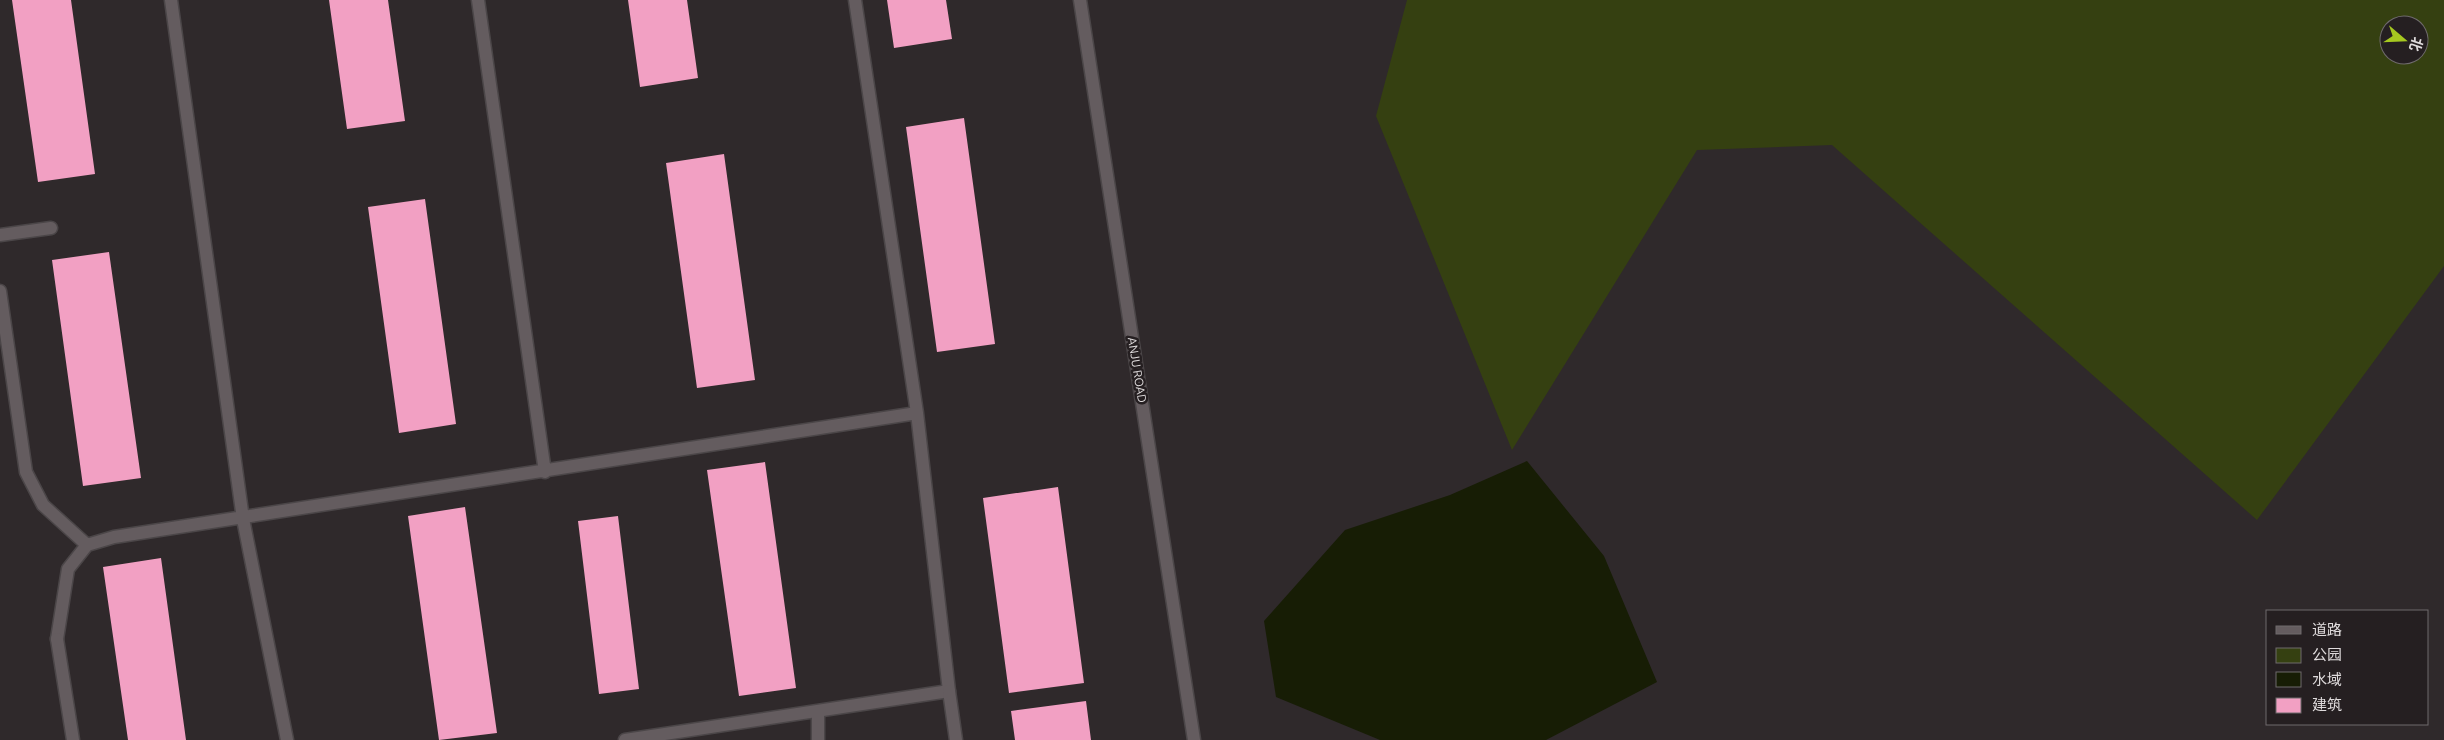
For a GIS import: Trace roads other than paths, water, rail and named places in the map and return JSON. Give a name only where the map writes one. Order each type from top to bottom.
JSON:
[{"type":"street","points":[[171,0],[243,519],[287,740]]},
{"type":"street","points":[[478,0],[545,472]]},
{"type":"street","points":[[855,0],[917,413],[956,740]]},
{"type":"street","name":"ANJU ROAD","points":[[1080,0],[1194,740]]},
{"type":"street","points":[[0,235],[51,228]]},
{"type":"street","points":[[0,291],[26,472],[43,505],[87,545]]},
{"type":"street","points":[[73,740],[57,638],[68,569],[87,545],[114,537],[243,519],[917,413]]},
{"type":"street","points":[[625,740],[949,691]]},
{"type":"street","points":[[818,711],[818,740]]},
{"type":"water","points":[[1527,461],[1604,556],[1657,682],[1546,740],[1380,740],[1276,697],[1264,621],[1345,530],[1450,495]]}]
